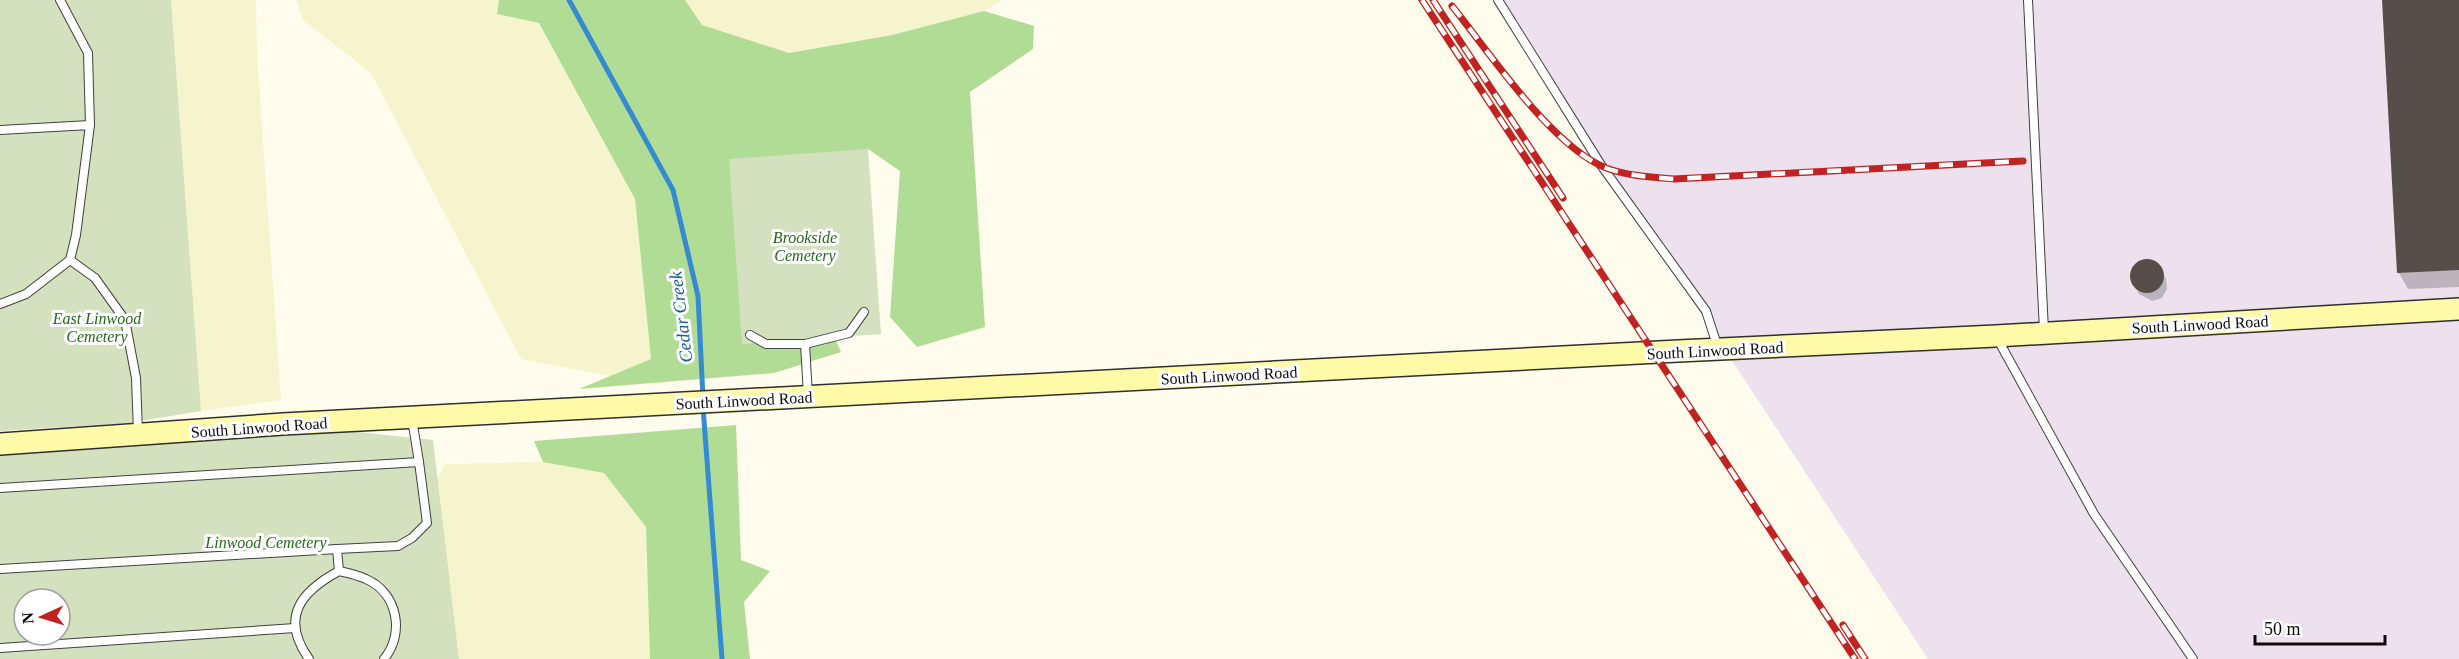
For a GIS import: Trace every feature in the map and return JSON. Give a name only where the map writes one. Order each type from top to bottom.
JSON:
[{"type":"main road","name":"South Linwood Road","points":[[0,444],[283,424],[1996,336],[2459,309]]},
{"type":"lane","points":[[0,304],[26,294],[70,260],[76,235],[90,125],[88,53],[60,0]]},
{"type":"lane","points":[[1498,0],[1601,165],[1706,311],[1719,349]]},
{"type":"lane","points":[[2028,0],[2044,333]]},
{"type":"lane","points":[[0,130],[90,125]]},
{"type":"lane","points":[[70,260],[95,278],[125,320],[136,378],[138,435]]},
{"type":"lane","points":[[750,335],[766,344],[805,344],[849,333],[864,312]]},
{"type":"lane","points":[[1996,336],[2094,514],[2193,659]]},
{"type":"lane","points":[[805,344],[808,397]]},
{"type":"lane","points":[[0,569],[398,546],[412,538],[427,523],[411,419]]},
{"type":"lane","points":[[0,489],[419,462]]},
{"type":"lane","points":[[337,549],[339,571]]},
{"type":"lane","points":[[309,659],[299,645],[295,628],[296,615],[302,598],[309,590],[339,571],[368,579],[389,599],[396,615],[396,627],[393,644],[384,659]]},
{"type":"lane","points":[[0,648],[295,628]]},
{"type":"shaded area","points":[[171,0],[256,0],[257,54],[281,400],[201,411]]},
{"type":"shaded area","points":[[296,0],[499,0],[497,14],[539,23],[635,199],[651,360],[610,376],[521,359],[371,73],[303,20]]},
{"type":"shaded area","points":[[685,0],[1002,0],[984,11],[892,35],[789,53],[701,25]]},
{"type":"shaded area","points":[[1495,0],[2459,0],[2459,659],[1928,659]]},
{"type":"shaded area","points":[[543,462],[604,473],[646,527],[650,659],[459,659],[436,481],[445,464]]},
{"type":"green space","name":"East Linwood Cemetery","points":[[0,0],[171,0],[201,411],[128,423],[0,431]]},
{"type":"green space","points":[[499,0],[685,0],[702,25],[789,53],[892,35],[984,11],[1034,26],[1033,49],[970,92],[985,327],[917,347],[890,317],[900,171],[868,149],[829,325],[841,352],[774,373],[579,389],[651,359],[635,199],[539,23],[497,14]]},
{"type":"green space","name":"Brookside Cemetery","points":[[868,149],[881,334],[742,344],[729,159]]},
{"type":"green space","name":"Linwood Cemetery","points":[[283,424],[433,440],[459,659],[0,659],[0,444]]},
{"type":"green space","points":[[736,425],[741,560],[770,571],[744,602],[750,659],[650,659],[646,527],[604,473],[543,462],[534,441]]},
{"type":"building","points":[[2382,0],[2459,0],[2459,270],[2397,273]]},
{"type":"building","points":[[2147,259],[2159,264],[2164,276],[2159,288],[2147,293],[2135,288],[2130,276],[2135,264]]},
{"type":"waterway","name":"Cedar Creek","points":[[569,0],[673,190],[698,296],[703,398]]},
{"type":"waterway","name":"Cedar Creek","points":[[703,407],[722,659]]},
{"type":"railway","points":[[1422,0],[1855,659]]},
{"type":"railway","points":[[1433,0],[1563,198]]},
{"type":"railway","points":[[1452,6],[1543,119],[1585,157],[1614,171],[1674,179],[2023,161]]},
{"type":"railway","points":[[1843,625],[1865,659]]}]
